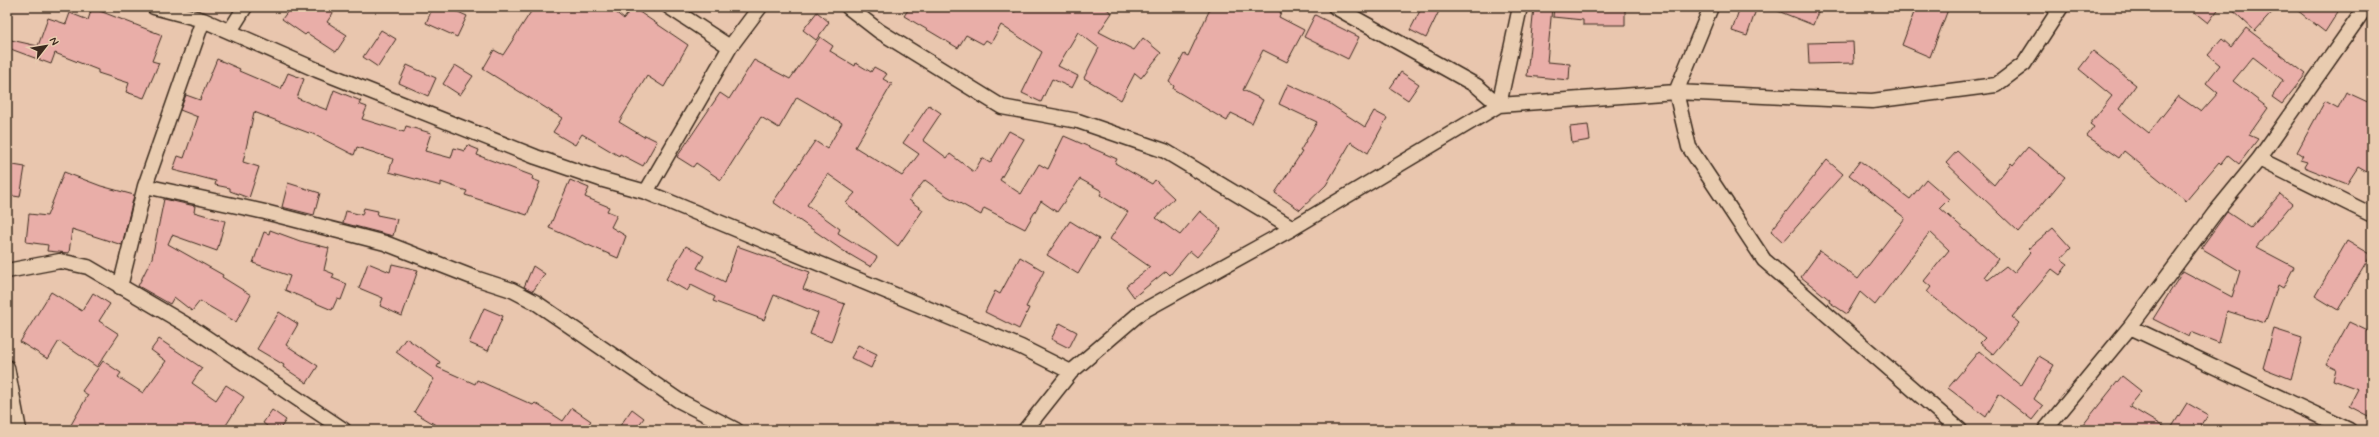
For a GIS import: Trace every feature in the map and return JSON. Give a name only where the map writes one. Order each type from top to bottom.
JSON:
[{"type":"street","points":[[154,7],[203,20],[318,70],[536,157],[600,179],[646,192],[1021,347],[1071,372]]},
{"type":"street","points":[[230,31],[245,7]]},
{"type":"street","points":[[669,7],[730,47]]},
{"type":"street","points":[[646,192],[730,47],[760,7]]},
{"type":"street","points":[[848,7],[879,31],[1002,107],[1078,121],[1165,151],[1293,228]]},
{"type":"street","points":[[1335,7],[1477,86],[1499,105]]},
{"type":"street","points":[[1499,105],[1520,7]]},
{"type":"street","points":[[1711,7],[1676,92],[1690,147],[1764,260],[1960,430]]},
{"type":"street","points":[[1025,430],[1071,372],[1141,312],[1293,228],[1499,105],[1676,92],[1872,101],[1996,85],[2024,64],[2061,7]]},
{"type":"street","points":[[2045,430],[2130,327],[2214,214],[2259,159],[2366,7]]},
{"type":"street","points":[[120,287],[145,186],[203,20]]},
{"type":"street","points":[[2259,159],[2372,215]]},
{"type":"street","points":[[145,186],[265,212],[385,243],[472,277],[512,290],[541,306],[678,400],[736,430]]},
{"type":"street","points":[[7,272],[60,260],[88,267],[192,328],[344,430]]},
{"type":"street","points":[[2130,327],[2348,430]]},
{"type":"street","points":[[7,367],[19,430]]},
{"type":"building","points":[[291,7],[337,7],[327,22],[347,35],[336,52],[307,33],[305,35],[282,19]]},
{"type":"building","points":[[433,7],[447,7],[467,16],[457,37],[426,23]]},
{"type":"building","points":[[534,7],[609,7],[624,19],[632,7],[688,45],[664,87],[647,76],[619,122],[644,137],[645,135],[657,141],[643,166],[620,154],[619,156],[582,134],[575,145],[553,132],[562,118],[483,69],[494,50],[503,55]]},
{"type":"building","points":[[910,7],[1007,7],[1015,12],[1018,7],[1104,7],[1112,13],[1099,32],[1134,50],[1143,38],[1161,53],[1141,78],[1135,73],[1121,100],[1084,78],[1099,48],[1078,32],[1058,66],[1078,76],[1072,88],[1052,79],[1041,102],[1022,93],[1042,52],[1001,25],[991,43],[986,40],[983,44],[966,35],[958,48],[904,16]]},
{"type":"building","points":[[1211,7],[1271,7],[1281,12],[1279,17],[1304,30],[1287,62],[1263,50],[1243,90],[1263,100],[1252,123],[1231,113],[1227,121],[1173,89],[1174,86],[1169,82],[1184,54],[1188,56]]},
{"type":"building","points":[[1422,7],[1441,7],[1426,38],[1410,30]]},
{"type":"building","points":[[1534,7],[1552,7],[1547,62],[1570,64],[1569,80],[1527,76]]},
{"type":"building","points":[[1554,7],[1625,7],[1625,25],[1583,25],[1583,20],[1553,17]]},
{"type":"building","points":[[1740,7],[1757,7],[1747,36],[1732,31]]},
{"type":"building","points":[[1768,7],[1820,7],[1813,25]]},
{"type":"building","points":[[1916,7],[1949,7],[1930,57],[1902,45]]},
{"type":"building","points":[[2188,7],[2220,7],[2208,23]]},
{"type":"building","points":[[2229,7],[2277,7],[2255,31]]},
{"type":"building","points":[[2293,7],[2341,7],[2325,32]]},
{"type":"building","points":[[92,8],[162,35],[152,61],[159,63],[144,98],[126,92],[129,83],[98,73],[98,70],[55,53],[51,64],[8,48],[11,40],[38,46],[48,18],[66,24],[70,13],[88,20]]},
{"type":"building","points":[[817,12],[829,22],[816,40],[803,30]]},
{"type":"building","points":[[1315,15],[1359,37],[1348,59],[1304,37]]},
{"type":"building","points":[[2246,28],[2306,74],[2282,104],[2272,97],[2283,80],[2253,57],[2233,81],[2268,108],[2249,135],[2258,139],[2239,164],[2228,155],[2221,164],[2219,162],[2186,201],[2124,151],[2119,158],[2087,136],[2094,127],[2090,124],[2112,96],[2079,69],[2093,51],[2136,85],[2119,109],[2149,133],[2178,96],[2201,112],[2218,93],[2206,83],[2220,65],[2208,55],[2222,39],[2231,47]]},
{"type":"building","points":[[381,30],[396,39],[378,67],[363,57]]},
{"type":"building","points":[[820,37],[833,46],[830,51],[855,66],[856,63],[871,72],[874,67],[887,74],[883,79],[892,84],[855,147],[902,176],[919,154],[903,143],[929,105],[941,113],[923,140],[947,158],[950,154],[974,172],[982,158],[990,163],[1009,131],[1024,139],[1000,180],[1021,194],[1039,164],[1048,169],[1064,136],[1117,159],[1115,163],[1152,184],[1155,180],[1174,198],[1156,218],[1180,235],[1200,211],[1221,229],[1197,257],[1190,251],[1170,275],[1166,271],[1134,297],[1126,286],[1150,267],[1110,239],[1128,212],[1100,195],[1102,191],[1080,179],[1057,212],[1041,201],[1025,229],[984,208],[981,215],[947,196],[925,180],[909,200],[923,210],[898,246],[846,203],[855,193],[828,174],[807,205],[840,229],[838,233],[877,257],[871,267],[842,250],[773,202],[815,141],[827,149],[842,123],[797,97],[779,128],[761,117],[721,180],[696,163],[693,167],[677,157],[720,93],[729,99],[754,60],[790,79]]},
{"type":"building","points":[[1853,42],[1854,63],[1809,64],[1808,43]]},
{"type":"building","points":[[217,59],[240,69],[239,71],[281,89],[288,73],[304,79],[297,98],[327,110],[334,90],[361,101],[359,104],[367,107],[362,119],[404,132],[406,126],[431,133],[425,151],[451,158],[454,148],[465,151],[467,145],[479,150],[477,155],[533,176],[532,179],[540,182],[527,215],[465,195],[467,191],[441,182],[441,186],[389,172],[393,159],[357,147],[354,155],[309,132],[254,112],[243,162],[259,167],[249,198],[230,191],[230,188],[215,185],[216,181],[173,170],[178,156],[184,158],[198,117],[180,110],[186,95],[200,100]]},
{"type":"building","points":[[407,65],[436,78],[428,96],[399,83]]},
{"type":"building","points":[[455,65],[473,76],[460,95],[443,84]]},
{"type":"building","points":[[1401,72],[1419,84],[1408,100],[1390,88]]},
{"type":"building","points":[[1288,84],[1327,102],[1365,127],[1374,111],[1387,118],[1368,153],[1351,142],[1326,185],[1300,210],[1275,193],[1302,152],[1300,151],[1317,122],[1279,104]]},
{"type":"building","points":[[2346,92],[2372,104],[2372,175],[2358,167],[2347,184],[2304,167],[2307,162],[2300,160],[2303,156],[2297,152],[2325,101],[2338,108]]},
{"type":"building","points":[[1588,125],[1590,140],[1572,143],[1570,127]]},
{"type":"building","points":[[2028,147],[2065,177],[2019,232],[1946,163],[1957,151],[1994,185],[2011,163],[2013,165]]},
{"type":"building","points":[[1827,160],[1843,174],[1783,242],[1771,231]]},
{"type":"building","points":[[1860,161],[1910,199],[1926,179],[1949,199],[1940,208],[1998,259],[1984,277],[1988,280],[2006,266],[2014,273],[2031,252],[2028,249],[2053,228],[2071,248],[2061,259],[2068,264],[2060,275],[2052,269],[2012,317],[2019,323],[1993,354],[1980,343],[1985,338],[1927,292],[1931,287],[1924,281],[1949,250],[1930,232],[1875,305],[1860,292],[1847,314],[1829,302],[1830,300],[1801,277],[1820,251],[1858,279],[1905,218],[1849,175]]},
{"type":"building","points":[[7,164],[25,167],[20,197],[7,195]]},
{"type":"building","points":[[64,172],[101,186],[134,195],[122,245],[72,229],[69,253],[47,251],[48,245],[26,242],[29,214],[47,216]]},
{"type":"building","points":[[570,180],[589,188],[585,197],[609,207],[607,211],[617,215],[611,227],[626,236],[618,258],[549,228]]},
{"type":"building","points":[[288,183],[320,193],[314,215],[282,207]]},
{"type":"building","points":[[2280,194],[2292,204],[2256,247],[2294,267],[2283,288],[2278,285],[2265,323],[2227,311],[2219,343],[2191,332],[2189,337],[2153,319],[2183,271],[2232,297],[2240,271],[2201,248],[2227,212],[2251,228]]},
{"type":"building","points":[[164,199],[195,206],[194,212],[225,221],[217,251],[172,235],[168,244],[223,275],[222,277],[251,295],[236,322],[200,301],[192,311],[174,297],[170,304],[138,286],[152,258]]},
{"type":"building","points":[[364,208],[378,211],[377,215],[397,219],[393,236],[343,223],[346,211],[362,215]]},
{"type":"building","points":[[1070,221],[1099,239],[1078,274],[1047,255]]},
{"type":"building","points":[[270,230],[300,241],[329,248],[324,270],[334,274],[332,278],[347,284],[341,300],[337,299],[332,310],[285,290],[290,276],[253,263],[264,232],[269,234]]},
{"type":"building","points":[[2347,241],[2371,255],[2338,310],[2315,296]]},
{"type":"building","points":[[686,246],[704,256],[697,268],[725,282],[737,246],[810,272],[803,289],[845,304],[831,342],[810,334],[818,313],[774,295],[764,320],[713,301],[715,297],[691,285],[687,291],[666,279]]},
{"type":"building","points":[[1020,257],[1044,271],[1026,307],[1029,308],[1019,329],[985,312],[995,291],[1000,294]]},
{"type":"building","points":[[368,263],[390,272],[392,264],[418,270],[402,316],[380,306],[383,298],[359,288]]},
{"type":"building","points":[[533,266],[545,274],[533,291],[524,287]]},
{"type":"building","points":[[51,292],[82,311],[93,293],[110,304],[99,321],[119,334],[97,367],[59,341],[48,359],[20,342]]},
{"type":"building","points":[[484,308],[503,316],[488,351],[469,343]]},
{"type":"building","points":[[279,312],[298,324],[286,345],[318,366],[307,383],[283,367],[284,365],[257,349]]},
{"type":"building","points":[[2349,322],[2372,333],[2372,418],[2349,406],[2358,389],[2333,380],[2336,369],[2326,364]]},
{"type":"building","points":[[1060,323],[1077,332],[1069,348],[1051,339]]},
{"type":"building","points":[[2274,329],[2302,338],[2291,379],[2263,368]]},
{"type":"building","points":[[406,338],[440,362],[437,367],[475,384],[477,380],[533,405],[535,403],[563,421],[572,408],[591,421],[584,430],[444,430],[414,412],[434,379],[396,352]]},
{"type":"building","points":[[159,339],[202,368],[192,383],[216,400],[226,385],[244,397],[223,430],[68,430],[88,395],[82,391],[103,361],[121,373],[118,377],[143,393],[166,361],[151,350]]},
{"type":"building","points":[[858,345],[877,354],[871,368],[851,358]]},
{"type":"building","points":[[1979,351],[2021,386],[2039,356],[2054,365],[2034,399],[2043,406],[2032,420],[1999,394],[1986,417],[1948,388]]},
{"type":"building","points":[[2122,376],[2141,391],[2129,406],[2169,430],[2079,430]]},
{"type":"building","points":[[2187,403],[2208,415],[2199,430],[2170,430]]},
{"type":"building","points":[[632,409],[644,418],[635,430],[617,430]]},
{"type":"building","points":[[272,410],[286,420],[279,430],[272,430],[263,423]]}]
